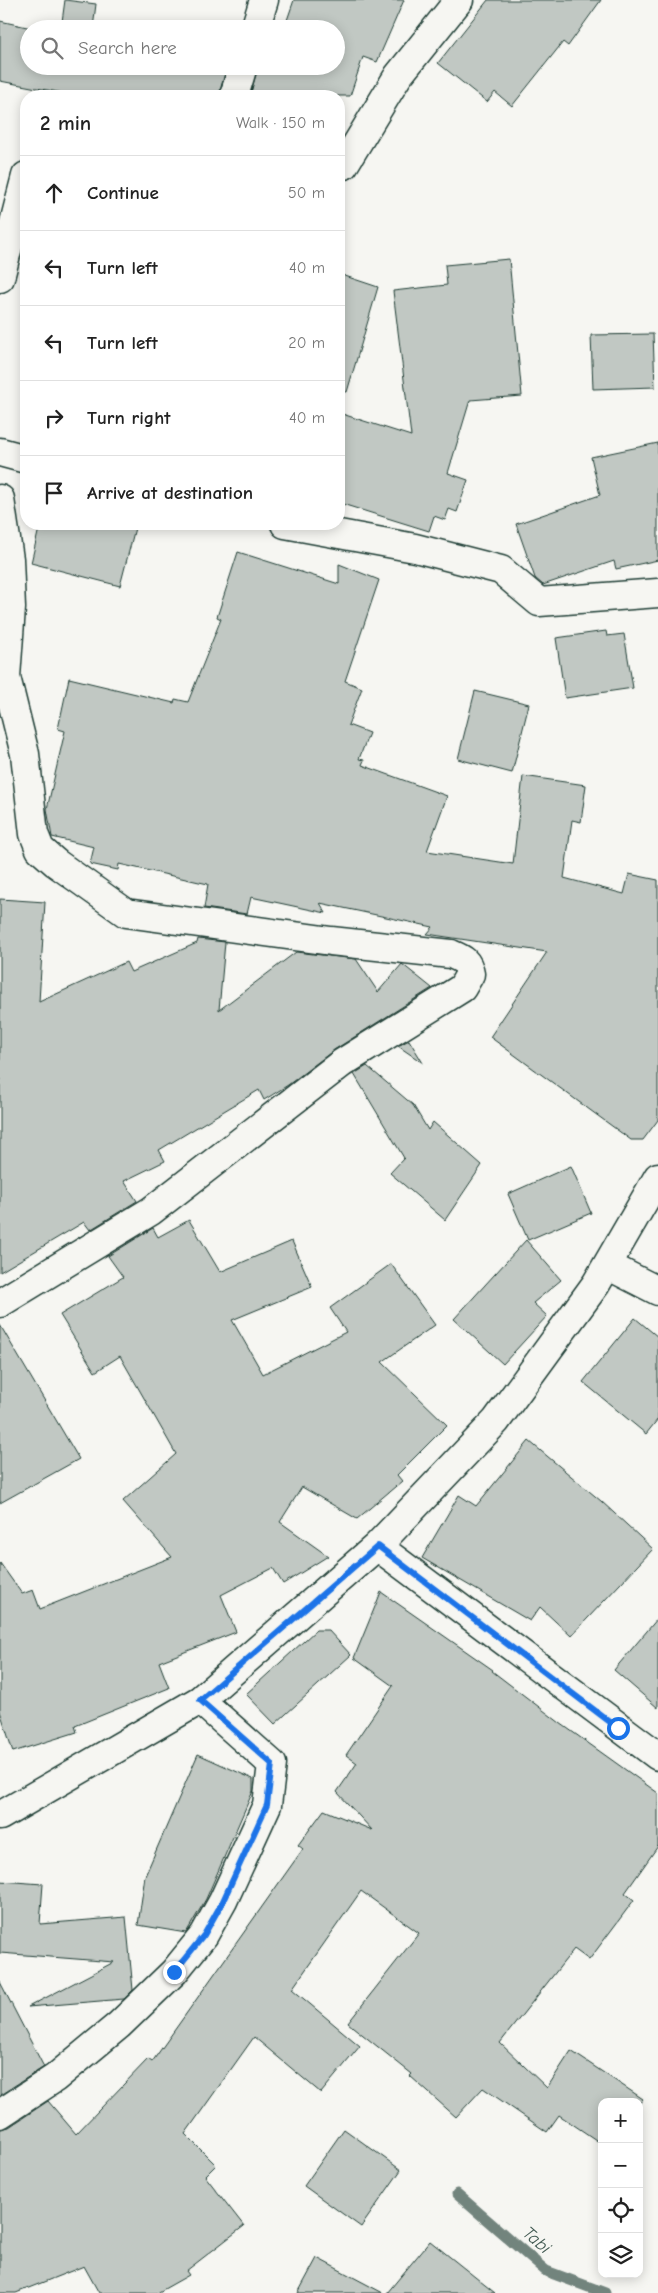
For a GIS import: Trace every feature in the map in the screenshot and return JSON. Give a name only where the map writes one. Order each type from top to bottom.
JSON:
[{"type":"street","points":[[258,20],[264,0]]},
{"type":"street","points":[[345,162],[398,76],[459,0]]},
{"type":"street","points":[[236,90],[240,75]]},
{"type":"street","points":[[0,278],[20,200]]},
{"type":"street","points":[[0,452],[20,457]]},
{"type":"street","points":[[0,499],[9,559],[10,608],[3,678],[25,754],[34,834],[40,849],[126,913],[331,941],[451,954],[463,959],[468,964],[470,974],[462,988],[342,1063],[151,1211],[0,1303]]},
{"type":"street","points":[[318,530],[415,548],[501,570],[539,602],[658,593]]},
{"type":"street","points":[[0,1816],[200,1700],[378,1546],[496,1421],[596,1284],[658,1177]]},
{"type":"street","points":[[607,1266],[658,1291]]},
{"type":"street","points":[[378,1546],[658,1756]]},
{"type":"street","points":[[0,2114],[55,2078],[119,2025],[174,1972],[204,1935],[223,1901],[267,1805],[272,1764],[200,1700]]},
{"type":"building","points":[[65,0],[96,4],[94,20],[62,20]]},
{"type":"building","points":[[294,0],[404,0],[377,62],[363,57],[350,96],[345,96],[345,90],[252,90],[256,75],[345,75],[345,20],[287,20]]},
{"type":"building","points":[[488,0],[601,0],[568,46],[563,42],[512,106],[495,92],[487,102],[438,63]]},
{"type":"building","points":[[0,21],[20,25],[20,75],[225,75],[221,90],[47,90],[0,81]]},
{"type":"building","points":[[509,259],[522,396],[470,400],[448,473],[468,480],[457,512],[449,509],[445,520],[434,516],[429,531],[345,505],[345,415],[411,436],[393,291],[447,285],[445,265]]},
{"type":"building","points":[[345,276],[378,287],[347,392],[345,392]]},
{"type":"building","points":[[653,334],[655,387],[593,389],[591,335]]},
{"type":"building","points":[[658,443],[658,560],[616,569],[614,561],[543,585],[535,578],[516,524],[600,495],[591,457]]},
{"type":"building","points":[[39,530],[134,530],[120,586],[31,563]]},
{"type":"building","points":[[238,552],[339,584],[339,564],[379,580],[345,681],[362,688],[348,725],[369,733],[359,759],[364,760],[362,765],[447,796],[427,851],[513,864],[523,776],[586,785],[581,822],[572,820],[564,878],[624,894],[629,874],[658,880],[658,1120],[643,1140],[631,1140],[490,1037],[547,952],[427,934],[433,927],[320,903],[326,913],[251,897],[247,914],[204,908],[208,884],[119,864],[118,870],[90,864],[94,847],[52,837],[47,809],[65,731],[58,729],[69,678],[174,703],[175,699],[188,702],[221,619],[217,617]]},
{"type":"building","points":[[606,631],[607,636],[624,634],[633,688],[565,698],[556,638]]},
{"type":"building","points":[[475,691],[529,704],[512,773],[458,759]]},
{"type":"building","points":[[0,899],[45,902],[39,1002],[126,962],[131,972],[197,943],[198,939],[225,942],[219,1010],[296,952],[356,959],[378,992],[402,964],[432,988],[334,1050],[288,1085],[264,1100],[259,1090],[159,1150],[165,1161],[124,1181],[137,1201],[90,1230],[84,1222],[0,1272]]},
{"type":"building","points":[[409,1040],[423,1063],[398,1046]]},
{"type":"building","points":[[367,1066],[413,1105],[428,1130],[433,1122],[482,1165],[445,1220],[390,1173],[404,1158],[354,1074]]},
{"type":"building","points":[[571,1166],[591,1213],[528,1240],[508,1194]]},
{"type":"building","points":[[189,1220],[220,1272],[292,1241],[312,1287],[232,1320],[263,1374],[346,1332],[330,1308],[391,1264],[435,1325],[382,1362],[447,1425],[397,1475],[402,1481],[357,1519],[302,1487],[280,1522],[328,1556],[283,1584],[273,1568],[221,1595],[236,1632],[159,1662],[169,1688],[75,1726],[77,1732],[13,1752],[0,1711],[0,1563],[22,1594],[33,1590],[40,1609],[172,1557],[123,1501],[176,1454],[120,1356],[95,1372],[60,1315],[123,1277],[108,1256],[153,1228],[158,1237]]},
{"type":"building","points":[[526,1240],[561,1280],[533,1303],[547,1316],[503,1364],[454,1319]]},
{"type":"building","points":[[635,1318],[658,1337],[658,1419],[646,1434],[583,1382]]},
{"type":"building","points":[[0,1325],[79,1459],[0,1503]]},
{"type":"building","points":[[529,1441],[601,1501],[653,1549],[571,1636],[540,1607],[530,1621],[422,1558],[459,1495],[476,1506]]},
{"type":"building","points":[[381,1592],[493,1670],[560,1723],[658,1793],[658,1846],[625,1893],[634,1900],[589,1960],[574,1949],[500,2043],[547,2088],[571,2051],[642,2098],[598,2098],[598,2141],[559,2115],[547,2132],[483,2088],[456,2117],[410,2076],[412,2074],[348,2023],[419,1933],[361,1891],[292,1989],[360,2046],[321,2093],[254,2037],[185,2134],[216,2165],[205,2176],[244,2226],[186,2271],[189,2275],[157,2293],[99,2293],[84,2266],[16,2293],[0,2293],[0,2129],[9,2127],[48,2101],[76,2134],[148,2059],[152,2062],[303,1849],[298,1845],[324,1810],[372,1830],[337,1792],[357,1763],[346,1755],[393,1686],[354,1658]]},
{"type":"building","points":[[658,1618],[658,1708],[614,1670]]},
{"type":"building","points":[[316,1630],[328,1630],[351,1655],[275,1724],[246,1694]]},
{"type":"building","points":[[198,1754],[253,1779],[253,1791],[206,1899],[186,1933],[138,1925],[145,1876]]},
{"type":"building","points":[[0,1881],[43,1884],[40,1924],[126,1917],[133,1990],[124,1999],[28,2007],[114,1962],[0,1953]]},
{"type":"building","points":[[0,1982],[44,2067],[0,2095]]},
{"type":"building","points":[[344,2129],[401,2170],[361,2227],[304,2186]]},
{"type":"building","points":[[430,2241],[495,2293],[387,2293]]},
{"type":"building","points":[[317,2258],[383,2293],[298,2293]]},
{"type":"waterway","name":"Tabi","points":[[457,2194],[546,2271],[605,2293]]},
{"type":"route","points":[[174,1972],[204,1935],[223,1901],[267,1805],[272,1764],[200,1700],[378,1546],[618,1728]]}]
